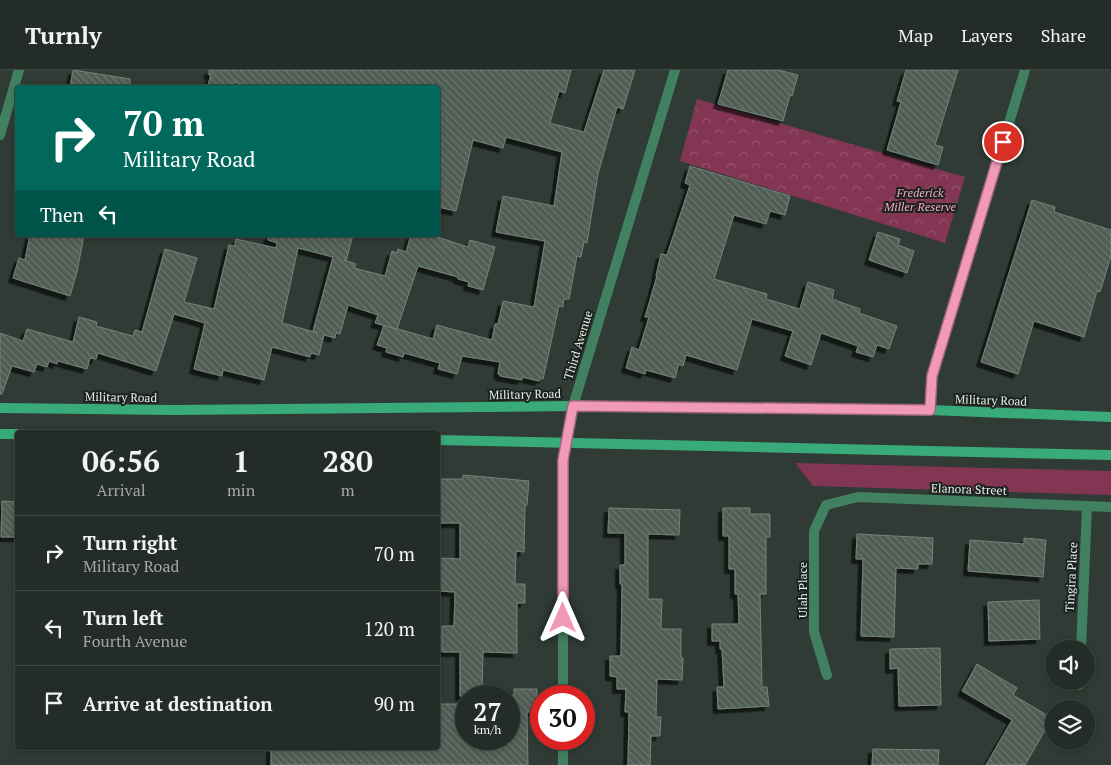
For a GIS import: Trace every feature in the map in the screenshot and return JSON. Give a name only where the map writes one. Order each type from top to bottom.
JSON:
[{"type":"main road","name":"Military Road","points":[[0,408],[173,410],[573,406],[930,410],[1111,417]]},
{"type":"main road","points":[[0,434],[15,434]]},
{"type":"main road","points":[[440,440],[1111,455]]},
{"type":"street","points":[[0,135],[19,70]]},
{"type":"street","name":"Third Avenue","points":[[563,685],[563,460],[573,406],[675,70]]},
{"type":"street","points":[[930,410],[932,376],[1024,70]]},
{"type":"street","name":"Elanora Street","points":[[826,505],[858,497],[1111,507]]},
{"type":"street","name":"Ulah Place","points":[[826,505],[814,531],[814,632],[826,675]]},
{"type":"street","name":"Tingira Place","points":[[1080,640],[1087,507]]},
{"type":"street","points":[[563,750],[563,765]]},
{"type":"green space","name":"Frederick Miller Reserve","points":[[697,99],[965,177],[945,243],[680,161]]},
{"type":"green space","points":[[795,463],[1111,471],[1111,495],[813,486]]},
{"type":"building","points":[[73,70],[130,79],[130,85],[70,85]]},
{"type":"building","points":[[209,70],[571,70],[565,93],[559,91],[550,123],[584,132],[604,70],[635,70],[623,109],[617,107],[598,174],[587,243],[584,242],[581,257],[577,256],[569,299],[564,299],[563,307],[559,306],[543,379],[540,378],[539,381],[522,377],[522,380],[500,376],[498,374],[500,362],[462,356],[457,374],[438,369],[440,363],[404,353],[403,357],[386,352],[387,348],[377,345],[384,325],[433,339],[437,325],[492,340],[503,301],[534,307],[545,241],[496,232],[503,196],[554,206],[562,152],[506,137],[503,148],[473,140],[456,211],[440,207],[440,85],[244,85],[234,82],[234,85],[208,85],[211,75],[209,75]]},
{"type":"building","points":[[728,70],[778,70],[798,75],[783,121],[718,104]]},
{"type":"building","points":[[906,70],[958,70],[935,145],[943,147],[938,165],[887,150],[901,102],[897,101]]},
{"type":"building","points":[[690,166],[790,196],[785,215],[770,211],[766,224],[734,215],[714,279],[767,294],[766,299],[800,309],[808,282],[834,290],[832,299],[860,309],[859,313],[897,326],[889,349],[877,345],[873,357],[856,352],[858,346],[821,333],[811,365],[785,356],[793,331],[752,319],[737,370],[686,355],[683,366],[679,364],[675,378],[646,370],[645,374],[626,368],[632,347],[639,350],[649,317],[645,317],[657,276],[661,254],[667,255],[690,185],[685,183]]},
{"type":"building","points":[[1032,200],[1055,207],[1054,212],[1111,230],[1111,256],[1100,292],[1097,291],[1084,337],[1034,321],[1018,374],[981,362]]},
{"type":"building","points":[[878,232],[900,239],[898,245],[914,251],[907,273],[869,260]]},
{"type":"building","points":[[30,237],[84,237],[70,296],[13,278],[19,258],[25,260]]},
{"type":"building","points":[[269,237],[352,237],[346,261],[356,264],[354,268],[385,276],[392,251],[397,253],[398,249],[406,252],[410,237],[437,237],[468,247],[470,240],[495,247],[483,290],[468,286],[469,282],[458,279],[458,277],[418,266],[397,329],[375,323],[378,315],[348,305],[340,334],[336,333],[335,338],[324,335],[319,355],[311,353],[310,357],[272,347],[264,380],[223,370],[222,376],[194,369],[205,323],[174,314],[156,371],[98,353],[96,359],[90,358],[87,369],[58,361],[57,364],[49,361],[47,367],[37,364],[34,372],[12,366],[2,394],[0,394],[0,333],[23,341],[27,329],[73,342],[79,317],[97,322],[96,326],[133,336],[135,330],[142,332],[165,249],[197,258],[184,302],[214,309],[229,245],[235,246],[236,239],[276,248],[277,243],[268,240]],"holes":[[[298,248],[333,257],[313,331],[318,333],[282,323]]]},
{"type":"building","points":[[463,475],[529,481],[527,505],[525,505],[524,552],[516,551],[515,584],[525,584],[525,603],[517,603],[517,653],[483,652],[482,685],[460,685],[460,652],[442,652],[442,626],[454,626],[455,592],[440,591],[440,558],[460,559],[460,523],[440,523],[440,479],[463,479]]},
{"type":"building","points":[[2,501],[15,502],[15,537],[1,537]]},
{"type":"building","points":[[609,508],[680,510],[679,535],[648,534],[648,599],[662,599],[661,629],[681,629],[681,658],[683,658],[682,680],[657,679],[656,717],[661,717],[660,736],[651,736],[650,765],[628,765],[629,712],[625,712],[626,689],[617,689],[617,677],[610,676],[610,656],[621,656],[622,584],[620,584],[620,565],[625,565],[625,533],[608,533]]},
{"type":"building","points":[[723,508],[750,508],[750,514],[770,514],[770,537],[766,537],[766,594],[760,594],[762,687],[767,687],[769,706],[718,709],[717,687],[724,687],[722,649],[720,649],[720,641],[712,641],[712,624],[739,624],[738,594],[735,594],[735,569],[729,569],[729,536],[723,536]]},
{"type":"building","points":[[857,534],[933,538],[932,564],[918,564],[918,569],[896,568],[894,637],[861,636],[863,559],[856,559]]},
{"type":"building","points":[[1024,538],[1046,540],[1043,577],[968,571],[970,540],[1024,544]]},
{"type":"building","points":[[1039,600],[1040,639],[989,641],[988,602]]},
{"type":"building","points":[[940,648],[941,705],[899,706],[898,668],[890,669],[890,649]]},
{"type":"building","points":[[977,664],[1017,688],[1013,695],[1045,714],[1045,730],[1025,765],[986,765],[1012,720],[962,691]]},
{"type":"building","points":[[520,689],[530,689],[530,712],[527,712],[528,765],[271,765],[271,750],[440,750],[440,704],[455,704],[455,750],[520,750]]},
{"type":"building","points":[[873,749],[939,750],[938,765],[872,765]]},
{"type":"route","points":[[563,618],[563,460],[573,406],[930,410],[932,376],[1003,142]]}]
